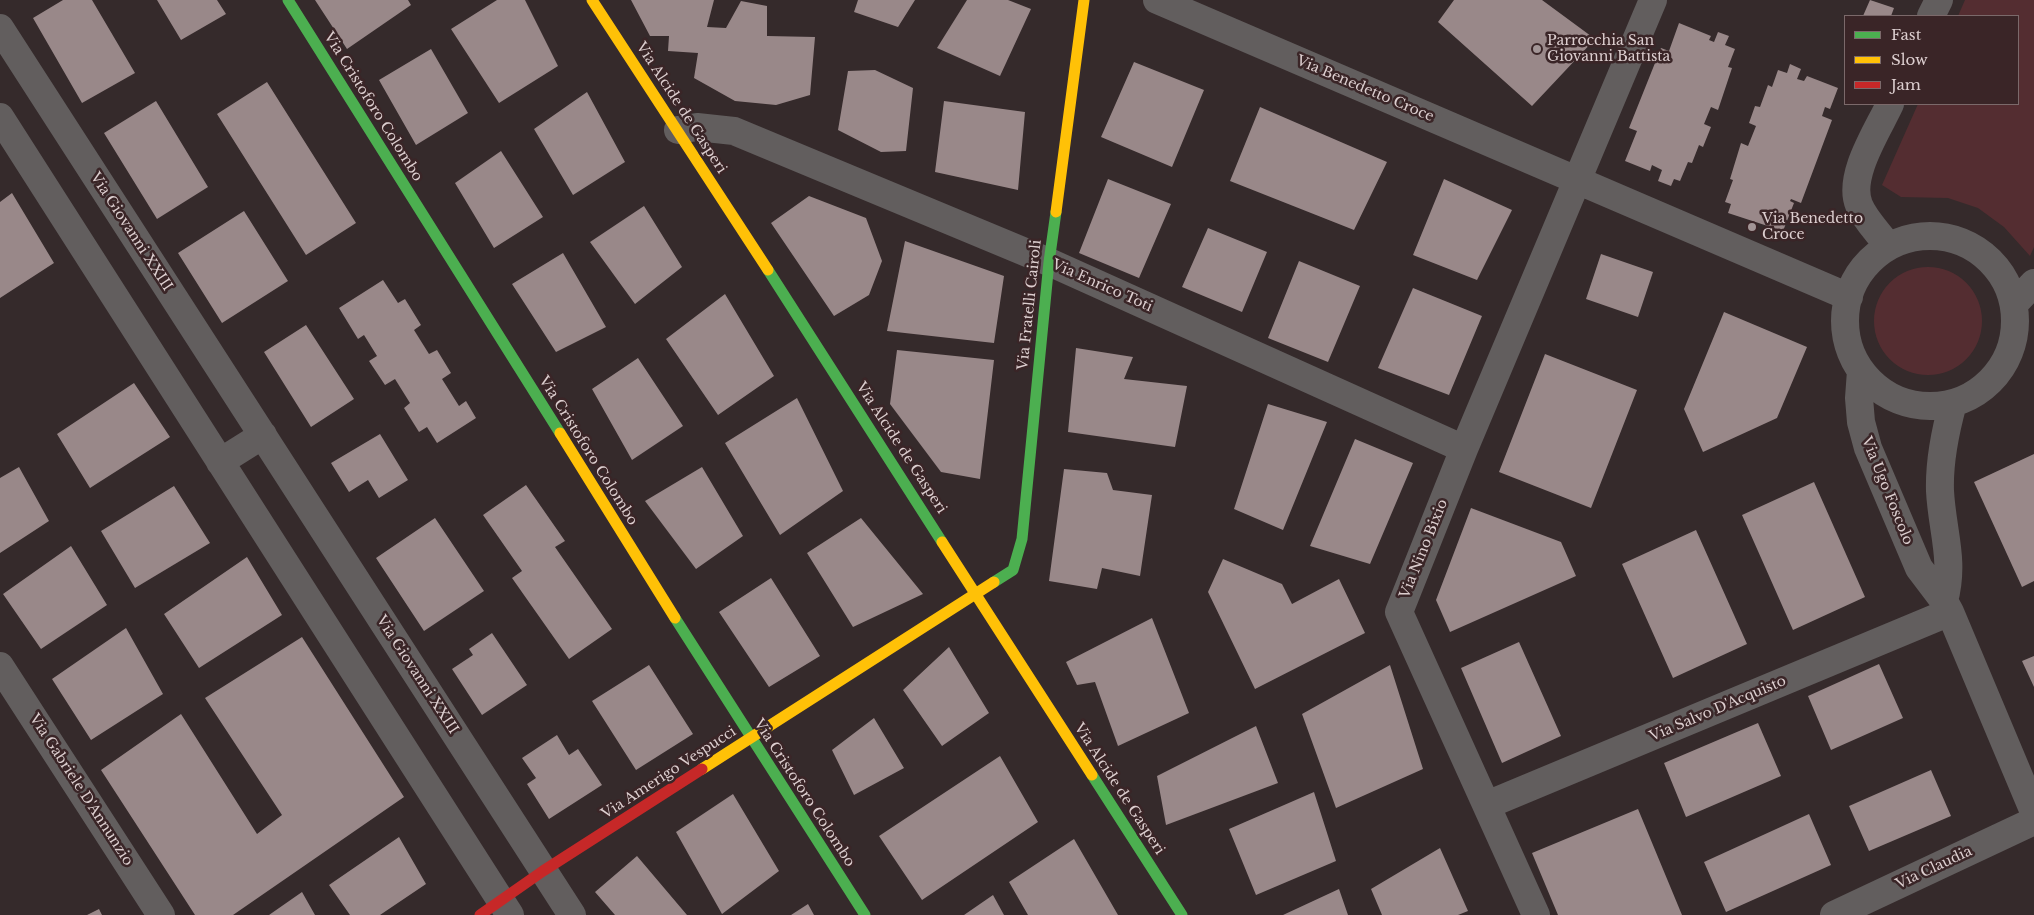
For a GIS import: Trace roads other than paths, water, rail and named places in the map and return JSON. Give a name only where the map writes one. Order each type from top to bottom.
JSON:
[{"type":"street","name":"Via Cristoforo Colombo","points":[[288,0],[751,739],[865,915]]},
{"type":"street","name":"Via Alcide de Gasperi","points":[[592,0],[678,130],[1182,915]]},
{"type":"street","name":"Via Fratelli Cairoli","points":[[977,594],[1012,570],[1022,539],[1048,262],[1084,0]]},
{"type":"street","name":"Via Benedetto Croce","points":[[1157,0],[1849,297]]},
{"type":"street","name":"Via Nino Bixio","points":[[1536,915],[1399,612],[1464,449],[1579,180],[1653,0]]},
{"type":"street","points":[[1932,15],[1939,0]]},
{"type":"street","name":"Via Giovanni XXIII","points":[[0,28],[572,915]]},
{"type":"street","points":[[1888,246],[1859,205],[1856,189],[1861,164],[1890,105]]},
{"type":"street","points":[[0,117],[220,462],[497,911]]},
{"type":"street","name":"Via Enrico Toti","points":[[678,130],[697,127],[734,131],[1048,262],[1464,449]]},
{"type":"street","points":[[1940,235],[1966,243],[1988,257],[2005,279],[2014,304],[2016,330],[2009,354],[1996,376],[1976,393],[1953,403],[1927,406],[1902,401],[1879,389],[1861,371],[1850,348],[1845,322],[1849,297],[1862,271],[1871,260],[1888,246],[1913,237],[1940,235]]},
{"type":"street","points":[[2014,304],[2034,283]]},
{"type":"street","name":"Via Ugo Foscolo","points":[[1861,371],[1859,398],[1861,422],[1866,442],[1919,568],[1947,606],[2034,812]]},
{"type":"street","points":[[1947,606],[1950,568],[1940,493],[1940,472],[1944,440],[1953,403]]},
{"type":"street","points":[[220,462],[263,435]]},
{"type":"street","name":"Via Amerigo Vespucci","points":[[497,911],[544,871],[977,594]]},
{"type":"street","name":"Via Salvo D'Acquisto","points":[[1486,806],[1947,606]]},
{"type":"street","name":"Via Gabriele D'Annunzio","points":[[0,666],[161,915]]},
{"type":"street","name":"Via Claudia","points":[[1834,915],[2034,821]]},
{"type":"place","name":"Parrocchia San Giovanni Battista","points":[[1537,49]]},
{"type":"place","name":"Via Benedetto Croce","points":[[1752,227]]}]
